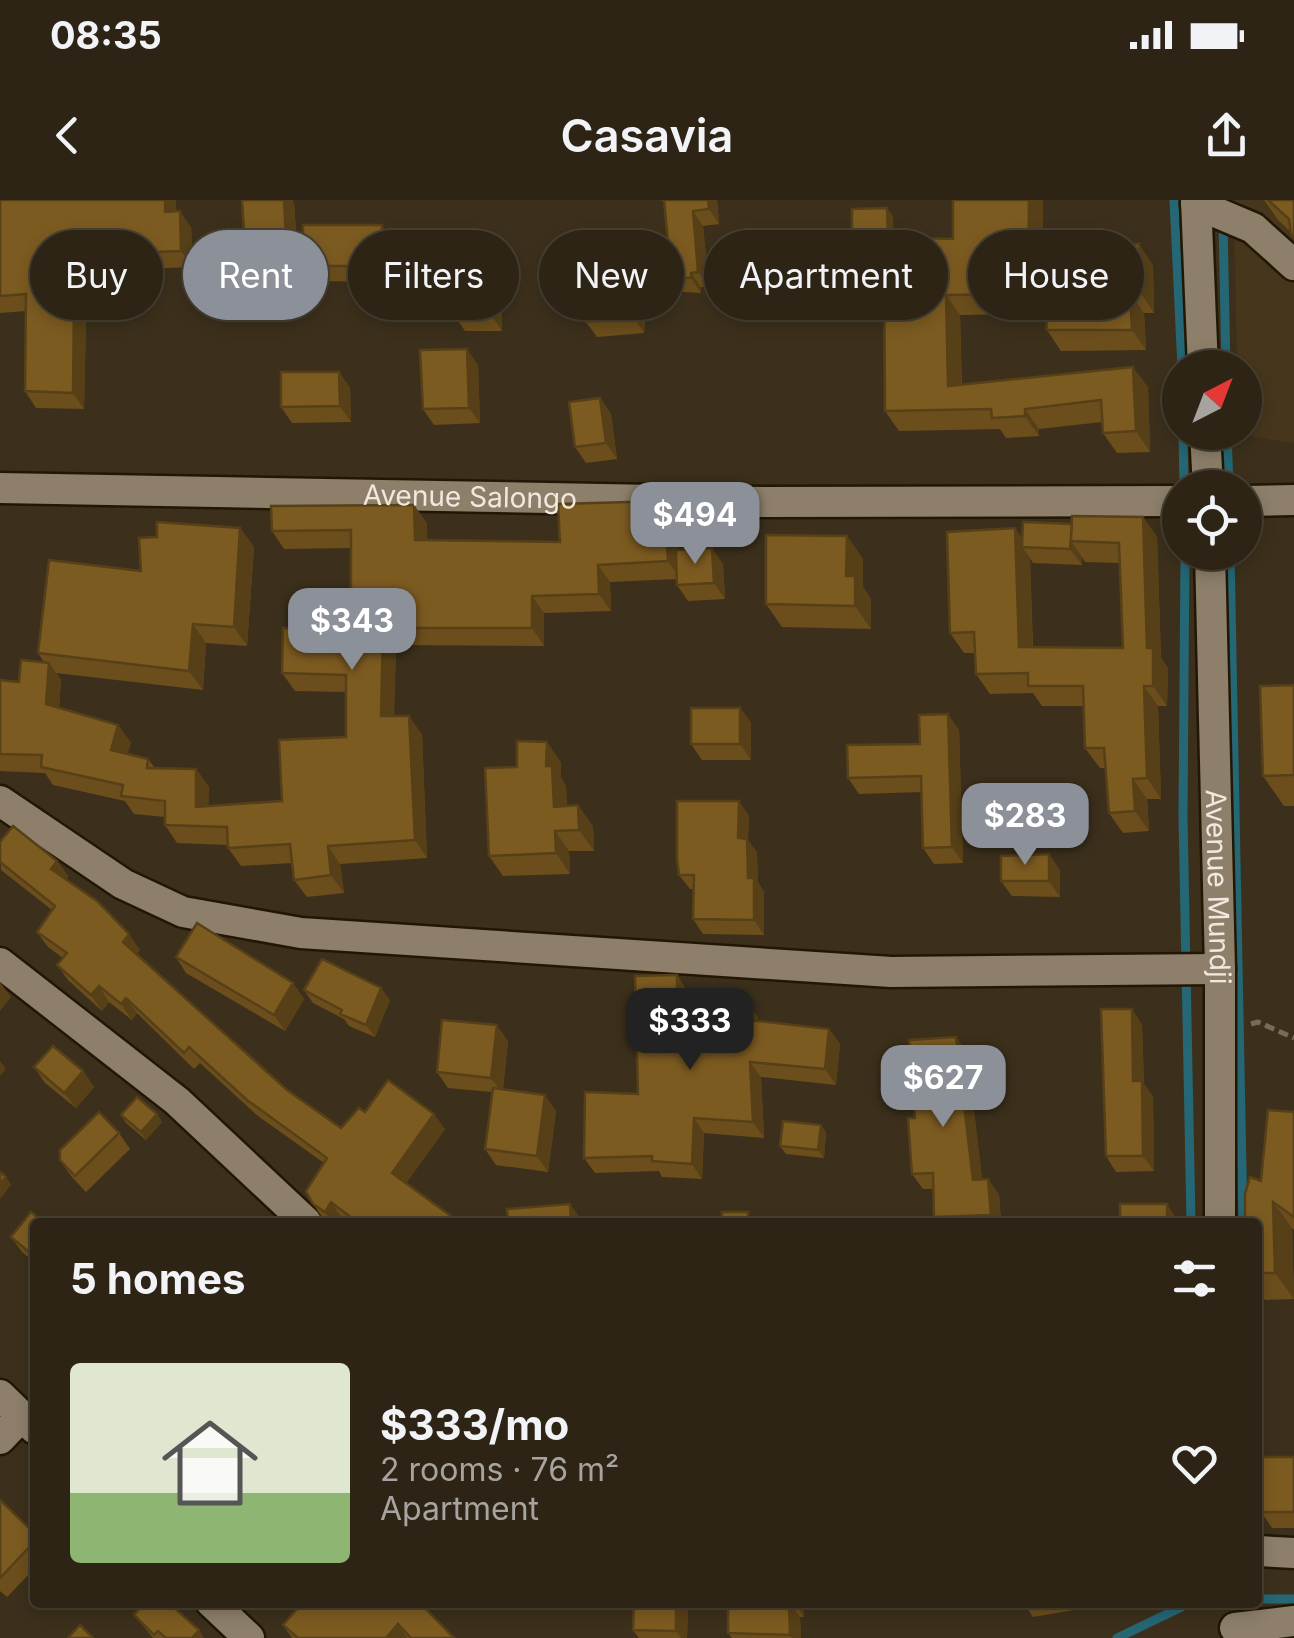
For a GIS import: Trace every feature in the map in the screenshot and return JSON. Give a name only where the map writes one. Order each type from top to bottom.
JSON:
[{"type":"street","points":[[1202,350],[1196,202],[1253,228],[1294,265]]},
{"type":"street","name":"Avenue Salongo","points":[[0,488],[762,502],[1162,501]]},
{"type":"street","points":[[1262,501],[1294,500]]},
{"type":"street","name":"Avenue Mundji","points":[[1210,570],[1220,968],[1220,1218]]},
{"type":"street","points":[[0,801],[124,884],[184,912],[301,933],[891,972],[1220,968]]},
{"type":"street","points":[[0,963],[177,1101],[302,1218]]},
{"type":"street","points":[[0,1438],[19,1413]]},
{"type":"street","points":[[1262,1551],[1294,1553]]},
{"type":"street","points":[[1234,1621],[1294,1621]]},
{"type":"path","points":[[1220,1038],[1258,1022],[1294,1038]]},
{"type":"shaded area","points":[[1234,200],[1294,200],[1294,443],[1262,438],[1262,350],[1237,350]]},
{"type":"building","points":[[0,200],[165,200],[165,212],[180,211],[181,251],[163,252],[163,230],[30,230],[30,320],[74,320],[73,393],[25,391],[26,294],[0,296]]},
{"type":"building","points":[[242,200],[284,200],[285,230],[244,230]]},
{"type":"building","points":[[664,200],[708,200],[709,209],[693,211],[698,272],[691,273],[691,278],[684,278],[684,230],[667,230]]},
{"type":"building","points":[[953,200],[1029,200],[1029,230],[968,230],[968,295],[948,295],[948,239],[953,239]]},
{"type":"building","points":[[1268,200],[1294,200],[1294,237],[1289,219]]},
{"type":"building","points":[[887,208],[888,230],[852,230],[852,209]]},
{"type":"building","points":[[303,225],[382,225],[382,230],[348,230],[348,266],[328,266],[328,230],[303,230]]},
{"type":"building","points":[[884,320],[947,320],[948,386],[1133,367],[1136,431],[1103,433],[1101,400],[1025,409],[1025,416],[992,418],[991,409],[885,411]]},
{"type":"building","points":[[1047,320],[1131,320],[1132,330],[1047,330]]},
{"type":"building","points":[[467,349],[469,408],[423,409],[420,350]]},
{"type":"building","points":[[281,372],[339,372],[340,406],[281,407]]},
{"type":"building","points":[[600,398],[606,443],[575,447],[569,402]]},
{"type":"building","points":[[664,501],[668,561],[598,565],[599,594],[532,596],[532,628],[383,628],[381,716],[409,716],[415,840],[328,846],[331,875],[294,880],[290,844],[228,848],[227,827],[165,825],[165,801],[121,796],[123,785],[41,767],[42,755],[0,754],[0,680],[19,682],[21,660],[49,663],[46,704],[118,725],[111,750],[148,759],[147,768],[196,769],[196,807],[282,801],[279,740],[346,737],[346,675],[282,673],[283,628],[351,629],[351,530],[272,531],[271,506],[414,505],[415,540],[560,542],[558,504]]},
{"type":"building","points":[[1072,516],[1143,517],[1147,648],[1153,648],[1153,686],[1144,686],[1147,778],[1133,779],[1135,811],[1109,813],[1104,748],[1085,748],[1083,686],[1028,686],[1028,673],[976,674],[974,632],[950,633],[947,532],[1015,528],[1019,647],[1123,648],[1119,543],[1071,541]]},
{"type":"building","points":[[157,522],[240,528],[234,627],[193,624],[189,671],[38,653],[49,560],[141,571],[139,538],[157,537]]},
{"type":"building","points":[[1023,522],[1072,524],[1070,549],[1022,547]]},
{"type":"building","points":[[766,535],[847,536],[846,576],[855,576],[855,606],[766,604]]},
{"type":"building","points":[[712,548],[714,583],[677,585],[676,550]]},
{"type":"building","points":[[1294,685],[1294,775],[1263,776],[1260,686]]},
{"type":"building","points":[[691,708],[740,708],[740,744],[691,744]]},
{"type":"building","points":[[948,714],[952,847],[923,848],[921,776],[848,778],[847,745],[920,744],[919,715]]},
{"type":"building","points":[[517,741],[547,742],[546,766],[552,766],[554,807],[578,805],[579,830],[555,831],[556,853],[489,856],[485,768],[517,767]]},
{"type":"building","points":[[677,801],[739,801],[738,838],[747,839],[748,878],[754,878],[754,920],[693,919],[694,875],[679,875]]},
{"type":"building","points":[[13,826],[57,861],[51,869],[97,901],[129,934],[123,942],[287,1090],[341,1128],[359,1108],[365,1112],[388,1080],[434,1114],[392,1173],[454,1218],[352,1218],[331,1202],[325,1212],[313,1204],[306,1191],[327,1158],[247,1100],[189,1047],[184,1053],[126,998],[121,1004],[99,986],[91,995],[57,965],[67,953],[37,932],[55,906],[0,862],[0,842]]},
{"type":"building","points":[[1049,854],[1049,881],[1001,881],[1001,856]]},
{"type":"building","points":[[197,923],[293,983],[274,1015],[176,957]]},
{"type":"building","points":[[322,959],[381,988],[366,1025],[340,1014],[342,1010],[304,990]]},
{"type":"building","points":[[677,975],[677,1005],[747,1001],[748,1020],[829,1029],[825,1069],[750,1062],[753,1122],[694,1118],[692,1164],[652,1161],[652,1156],[584,1158],[585,1092],[638,1094],[635,976]]},
{"type":"building","points":[[1101,1009],[1132,1009],[1133,1081],[1142,1081],[1143,1156],[1106,1156]]},
{"type":"building","points":[[442,1020],[497,1025],[491,1078],[437,1072]]},
{"type":"building","points":[[956,1037],[973,1180],[988,1179],[991,1215],[934,1217],[933,1173],[912,1174],[908,1118],[915,1118],[909,1040]]},
{"type":"building","points":[[53,1046],[83,1071],[64,1093],[34,1067]]},
{"type":"building","points":[[493,1088],[545,1095],[537,1156],[485,1149]]},
{"type":"building","points":[[137,1097],[157,1114],[141,1132],[121,1115]]},
{"type":"building","points":[[1268,1110],[1294,1112],[1294,1217],[1273,1202],[1275,1273],[1262,1273],[1262,1218],[1245,1218],[1250,1177],[1261,1181]]},
{"type":"building","points":[[99,1112],[119,1133],[75,1176],[60,1160],[60,1150]]},
{"type":"building","points":[[783,1121],[821,1125],[818,1150],[780,1146]]},
{"type":"building","points":[[570,1204],[571,1218],[508,1218],[507,1209]]},
{"type":"building","points":[[1120,1204],[1167,1204],[1167,1218],[1120,1218]]},
{"type":"building","points":[[31,1212],[38,1218],[30,1218],[30,1253],[11,1237]]},
{"type":"building","points":[[722,1212],[748,1212],[748,1218],[722,1218]]},
{"type":"building","points":[[1262,1457],[1294,1457],[1294,1512],[1262,1512]]},
{"type":"building","points":[[0,1500],[30,1529],[30,1546],[0,1578]]},
{"type":"building","points":[[140,1608],[175,1608],[199,1630],[192,1638],[166,1638],[158,1631],[154,1635],[134,1615]]},
{"type":"building","points":[[298,1608],[425,1608],[454,1638],[411,1638],[398,1624],[386,1638],[298,1638],[283,1625]]},
{"type":"building","points":[[634,1608],[676,1608],[676,1631],[633,1630]]},
{"type":"building","points":[[728,1608],[789,1608],[790,1635],[728,1633]]},
{"type":"building","points":[[80,1625],[93,1638],[68,1638]]},
{"type":"waterway","points":[[1174,200],[1181,350]]},
{"type":"waterway","points":[[1223,223],[1226,350]]},
{"type":"waterway","points":[[1183,450],[1184,470]]},
{"type":"waterway","points":[[1228,450],[1228,470]]},
{"type":"waterway","points":[[1185,570],[1183,817],[1191,1218]]},
{"type":"waterway","points":[[1230,570],[1243,1218]]},
{"type":"waterway","points":[[1262,1599],[1294,1599]]},
{"type":"waterway","points":[[1117,1638],[1180,1608]]}]
